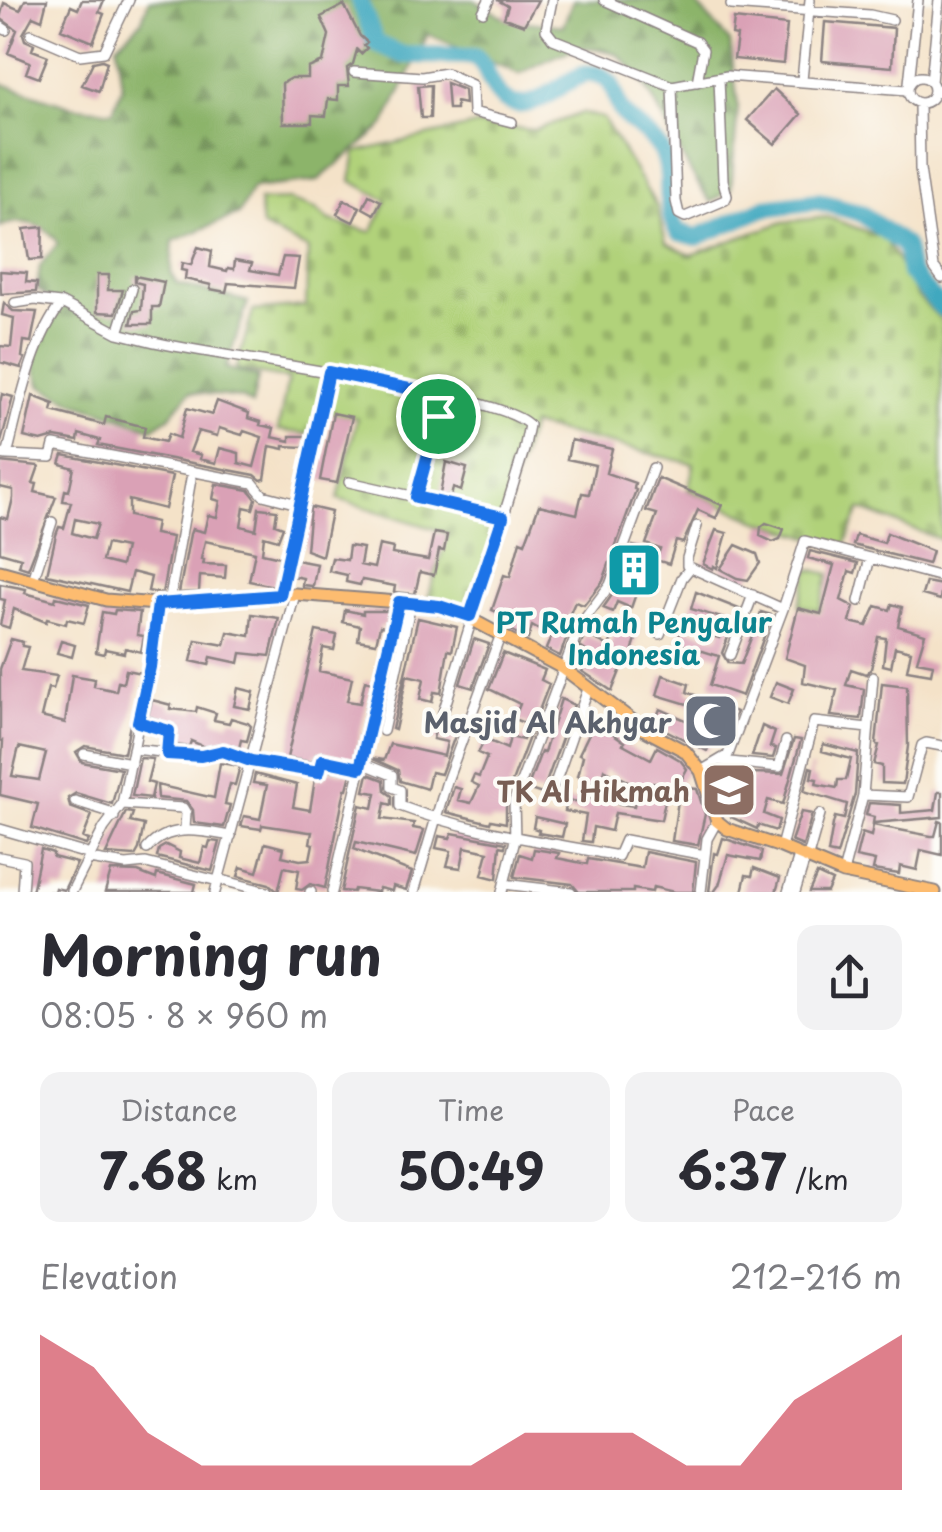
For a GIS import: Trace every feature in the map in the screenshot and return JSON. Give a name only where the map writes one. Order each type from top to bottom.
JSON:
[{"type":"main road","points":[[0,571],[106,600],[163,603],[295,594],[405,603],[470,616],[564,669],[645,730],[686,751],[700,771],[717,821],[727,829],[843,873],[935,892]]},
{"type":"street","points":[[31,34],[80,55],[104,52],[129,0]]},
{"type":"street","points":[[484,12],[489,0]]},
{"type":"street","points":[[552,0],[546,30],[553,40],[672,86],[719,78],[908,86],[921,77],[938,90]]},
{"type":"street","points":[[604,0],[698,42],[703,50],[697,82]]},
{"type":"street","points":[[802,80],[810,0]]},
{"type":"street","points":[[870,15],[871,0]]},
{"type":"street","points":[[918,0],[908,86],[910,99],[919,104],[938,90],[939,0]]},
{"type":"street","points":[[732,5],[892,20]]},
{"type":"street","points":[[354,72],[422,77],[446,73],[472,85],[474,113],[512,122]]},
{"type":"street","points":[[672,86],[676,201],[679,214],[685,216],[728,196],[722,180],[719,78]]},
{"type":"street","points":[[919,104],[923,189],[934,267],[942,278]]},
{"type":"street","points":[[118,333],[132,289]]},
{"type":"street","points":[[16,302],[60,304],[118,333],[444,396],[524,419],[529,425],[442,716]]},
{"type":"street","points":[[60,304],[28,378],[4,454],[51,458],[54,446],[254,478],[263,495],[298,504]]},
{"type":"street","points":[[280,595],[329,372]]},
{"type":"street","points":[[416,497],[444,396]]},
{"type":"street","points":[[571,892],[503,888],[515,840],[514,800],[580,625],[610,585],[653,468]]},
{"type":"street","points":[[72,891],[104,828],[122,804],[191,478]]},
{"type":"street","points":[[349,482],[503,517]]},
{"type":"street","points":[[33,580],[52,522]]},
{"type":"street","points":[[690,568],[687,558],[697,526]]},
{"type":"street","points":[[700,771],[728,754],[805,541],[942,577]]},
{"type":"street","points":[[859,601],[870,558]]},
{"type":"street","points":[[690,568],[783,609]]},
{"type":"street","points":[[660,634],[682,578],[690,568]]},
{"type":"street","points":[[217,884],[295,594]]},
{"type":"street","points":[[730,655],[753,595]]},
{"type":"street","points":[[383,731],[405,603]]},
{"type":"street","points":[[332,892],[405,603]]},
{"type":"street","points":[[414,892],[458,750],[501,634]]},
{"type":"street","points":[[843,873],[863,795],[873,677]]},
{"type":"street","points":[[553,789],[588,689]]},
{"type":"street","points":[[138,722],[169,731],[167,754]]},
{"type":"street","points":[[781,847],[814,722],[868,728]]},
{"type":"street","points":[[720,761],[778,767],[786,741]]},
{"type":"street","points":[[863,795],[908,796],[922,745],[926,742],[942,746]]},
{"type":"street","points":[[132,748],[201,756],[223,751],[251,761],[319,772],[322,760],[361,765],[392,776],[392,786],[400,792],[400,806],[515,840],[618,856],[626,840],[705,855]]},
{"type":"street","points":[[84,754],[131,763]]},
{"type":"street","points":[[75,801],[114,816]]},
{"type":"street","points":[[122,804],[183,808],[184,829]]},
{"type":"street","points":[[792,892],[820,814]]},
{"type":"street","points":[[701,892],[707,839],[717,821]]},
{"type":"street","points":[[0,829],[90,857],[126,865],[146,863],[217,884],[267,892]]},
{"type":"street","points":[[147,849],[184,829],[231,836]]},
{"type":"street","points":[[0,858],[24,862],[22,892]]},
{"type":"green space","points":[[149,0],[474,0],[509,20],[563,26],[573,0],[693,0],[730,42],[738,106],[731,189],[711,202],[647,89],[618,55],[592,48],[574,50],[519,74],[428,34],[384,126],[317,181],[252,188],[239,214],[173,241],[171,273],[178,284],[248,302],[226,368],[258,377],[252,405],[241,398],[190,392],[169,417],[152,428],[74,402],[40,385],[32,357],[60,307],[37,289],[40,266],[58,243],[47,231],[32,224],[0,227],[0,83],[70,106],[113,111],[122,87],[117,45],[141,22]]},
{"type":"green space","points":[[582,113],[603,118],[657,207],[666,243],[691,255],[783,222],[827,217],[885,238],[917,296],[942,320],[942,540],[860,509],[844,548],[756,520],[688,490],[694,464],[531,425],[474,609],[428,597],[448,533],[338,499],[357,418],[326,413],[321,436],[278,430],[288,379],[236,369],[253,311],[306,306],[308,249],[262,227],[259,201],[289,200],[316,209],[330,221],[372,232],[387,200],[351,181],[356,152],[476,125],[535,130]]},
{"type":"green space","points":[[809,569],[829,574],[819,611],[799,605]]},
{"type":"building","points":[[25,0],[47,0],[42,20],[33,16],[23,34],[25,40],[34,44],[32,50],[48,56],[39,78],[26,73],[30,62],[8,53],[17,30],[0,18],[4,3],[20,10]]},
{"type":"building","points":[[82,0],[104,0],[99,12],[104,14],[93,42],[61,29],[71,6],[78,9]]},
{"type":"building","points":[[497,0],[538,0],[524,25],[504,18],[508,6]]},
{"type":"building","points":[[344,5],[367,42],[367,48],[361,54],[357,50],[353,64],[347,68],[349,86],[338,86],[338,100],[328,99],[326,116],[312,115],[312,123],[283,123],[282,83],[291,78],[308,78],[308,68],[323,62],[329,35],[321,17]]},
{"type":"building","points":[[734,19],[787,25],[783,64],[734,59]]},
{"type":"building","points":[[825,22],[894,28],[892,67],[822,61]]},
{"type":"building","points":[[93,62],[107,62],[99,91],[82,85]]},
{"type":"building","points":[[446,83],[464,90],[465,104],[456,102],[456,109],[448,109]]},
{"type":"building","points":[[431,85],[430,118],[421,118],[418,86]]},
{"type":"building","points":[[774,89],[801,114],[775,144],[747,120]]},
{"type":"building","points":[[369,195],[381,201],[374,214],[363,208]]},
{"type":"building","points":[[344,200],[360,207],[353,222],[337,214]]},
{"type":"building","points":[[43,227],[42,259],[29,260],[24,229]]},
{"type":"building","points":[[198,247],[212,251],[210,267],[227,271],[234,269],[235,260],[252,263],[250,270],[278,275],[283,257],[299,258],[294,288],[228,283],[226,292],[185,279],[182,263],[191,265]]},
{"type":"building","points":[[0,271],[27,273],[26,282],[37,283],[36,292],[1,294]]},
{"type":"building","points":[[97,275],[109,275],[108,290],[123,290],[116,313],[97,312]]},
{"type":"building","points":[[135,276],[164,282],[159,307],[152,307],[152,324],[131,324],[134,311],[141,310],[143,284],[135,282]]},
{"type":"building","points":[[4,303],[13,311],[37,312],[31,342],[24,341],[21,368],[0,362],[0,346],[11,347],[14,318],[2,315]]},
{"type":"building","points":[[2,394],[13,397],[0,446],[0,403]]},
{"type":"building","points":[[33,396],[54,404],[52,411],[104,425],[106,417],[145,427],[143,437],[165,442],[168,434],[179,438],[187,408],[212,415],[217,401],[249,413],[248,418],[261,422],[260,425],[274,428],[272,437],[290,441],[290,436],[307,436],[304,447],[270,446],[265,479],[261,480],[255,475],[98,445],[100,440],[79,434],[78,441],[24,437]],"holes":[[[219,428],[242,435],[244,431],[262,437],[254,467],[239,463],[239,453],[220,448],[216,463],[190,452],[198,431],[217,436]]]},
{"type":"building","points":[[333,413],[352,417],[337,483],[320,480]]},
{"type":"building","points":[[571,440],[612,449],[606,473],[635,483],[636,490],[603,581],[584,605],[575,602],[565,625],[570,628],[560,656],[546,649],[551,637],[532,626],[528,639],[507,628],[512,618],[492,610],[504,575],[510,577],[520,541],[525,543],[539,505],[577,514],[582,493],[589,494],[595,465],[567,459]]},
{"type":"building","points":[[63,455],[172,476],[165,509],[129,500],[129,516],[156,522],[154,534],[172,537],[162,594],[148,591],[151,577],[132,572],[127,592],[47,574],[56,535],[59,527],[64,528],[71,502],[63,501],[74,468],[60,464]],"holes":[[[75,519],[98,524],[93,539],[72,533]],[[106,544],[125,548],[121,566],[102,561]]]},
{"type":"building","points":[[0,462],[39,466],[33,483],[37,484],[35,492],[56,497],[28,569],[19,566],[21,558],[0,552],[0,517],[8,519],[13,490],[0,487]]},
{"type":"building","points":[[446,462],[467,468],[461,491],[453,488],[451,497],[440,494]]},
{"type":"building","points":[[658,478],[722,505],[716,518],[698,510],[683,543],[676,541],[669,564],[656,560],[660,549],[646,544],[657,514],[646,511]]},
{"type":"building","points":[[216,484],[249,490],[256,499],[253,509],[244,507],[241,526],[256,530],[259,508],[277,510],[275,524],[283,527],[278,540],[264,536],[262,553],[280,557],[274,586],[249,581],[255,552],[205,541],[203,564],[226,565],[225,578],[200,576],[199,592],[179,593],[192,529],[204,532],[208,515],[217,517],[220,501],[213,499]]},
{"type":"building","points":[[310,507],[331,512],[322,556],[306,550]]},
{"type":"building","points":[[766,523],[784,529],[780,539],[773,542],[760,536]]},
{"type":"building","points":[[716,530],[727,533],[717,568],[713,569],[703,564]]},
{"type":"building","points":[[434,533],[447,535],[444,551],[439,550],[434,575],[420,572],[415,594],[394,592],[395,586],[362,580],[360,585],[346,582],[347,575],[329,571],[332,558],[347,560],[349,546],[363,548],[360,565],[374,568],[379,545],[393,548],[392,554],[428,560]]},
{"type":"building","points":[[887,533],[932,551],[928,564],[853,545],[856,535],[884,543]]},
{"type":"building","points":[[736,545],[757,554],[760,563],[748,580],[720,569]]},
{"type":"building","points":[[633,546],[641,548],[637,566],[645,568],[631,608],[617,602],[613,612],[603,608],[617,588]]},
{"type":"building","points":[[810,551],[858,563],[855,573],[849,571],[841,600],[854,607],[850,622],[867,626],[876,606],[890,610],[892,604],[902,607],[898,626],[925,634],[917,661],[933,664],[931,674],[907,670],[911,651],[895,647],[891,667],[883,665],[886,638],[878,637],[871,669],[866,674],[851,669],[846,685],[864,689],[861,719],[831,716],[837,690],[803,682],[805,665],[785,658],[798,608],[821,614],[834,565],[808,558]]},
{"type":"building","points":[[296,560],[317,564],[313,586],[302,585],[303,578],[293,576]]},
{"type":"building","points":[[926,582],[942,585],[940,600],[922,595]]},
{"type":"building","points":[[0,584],[55,601],[56,597],[89,605],[84,623],[67,619],[66,624],[47,619],[46,622],[14,609],[9,628],[0,625],[5,600],[0,599]]},
{"type":"building","points":[[696,592],[739,609],[722,653],[728,663],[741,664],[761,612],[772,615],[742,696],[710,685],[719,656],[677,643],[682,627],[719,638],[725,619],[691,609]]},
{"type":"building","points":[[115,610],[140,612],[137,635],[144,636],[141,652],[125,648],[124,653],[105,649],[104,654],[96,652],[102,612],[114,614]]},
{"type":"building","points":[[345,610],[363,614],[389,611],[376,643],[358,640],[360,626],[343,622]]},
{"type":"building","points":[[252,614],[279,618],[270,656],[241,653],[239,663],[211,657],[209,665],[191,661],[196,640],[225,645],[228,632],[250,636]]},
{"type":"building","points":[[418,618],[457,627],[452,651],[448,650],[441,693],[434,692],[432,702],[420,699],[424,679],[407,675],[395,730],[392,729]]},
{"type":"building","points":[[627,621],[640,626],[631,655],[627,654],[612,691],[582,671],[590,654],[580,647],[585,634],[609,646],[615,631],[622,634]]},
{"type":"building","points":[[316,631],[337,635],[334,650],[323,648],[319,671],[352,678],[347,701],[360,703],[365,680],[372,682],[354,759],[322,752],[312,762],[287,758]]},
{"type":"building","points":[[11,639],[23,642],[22,646],[28,647],[21,671],[57,676],[53,689],[48,688],[41,717],[65,723],[72,675],[95,679],[94,686],[116,691],[126,670],[141,673],[124,753],[85,746],[76,752],[82,762],[121,769],[112,804],[76,793],[68,798],[70,807],[92,815],[83,838],[89,840],[86,845],[32,828],[38,804],[0,795],[0,669]],"holes":[[[19,747],[46,753],[39,780],[12,776]]]},
{"type":"building","points":[[474,639],[489,644],[473,688],[460,684]]},
{"type":"building","points":[[61,641],[75,645],[72,657],[57,653]]},
{"type":"building","points":[[503,653],[545,670],[541,680],[549,684],[506,798],[506,823],[490,823],[446,812],[454,787],[461,789],[458,800],[471,803],[479,786],[471,782],[474,775],[479,777],[487,757],[478,753],[485,739],[507,749],[510,737],[523,740],[529,725],[514,719],[520,704],[489,689]]},
{"type":"building","points":[[663,675],[689,684],[687,692],[736,712],[727,735],[715,730],[707,751],[654,724],[660,709],[688,721],[694,706],[657,695]]},
{"type":"building","points":[[776,682],[794,689],[788,704],[770,697]]},
{"type":"building","points":[[882,683],[907,686],[908,746],[903,784],[882,783],[882,766],[874,764],[879,745],[876,744]]},
{"type":"building","points":[[238,688],[254,692],[250,709],[234,706]]},
{"type":"building","points":[[561,699],[574,705],[542,794],[527,789],[541,752],[544,753]]},
{"type":"building","points":[[152,700],[171,705],[170,709],[196,712],[197,707],[216,713],[214,720],[229,723],[231,718],[248,723],[251,726],[247,741],[241,740],[239,748],[222,743],[205,747],[191,741],[189,747],[176,745],[175,726],[148,716]]},
{"type":"building","points":[[595,721],[623,744],[651,759],[657,747],[680,760],[687,769],[679,784],[653,782],[646,797],[665,801],[661,820],[615,813],[611,831],[593,827],[591,842],[582,841],[586,815],[565,811],[567,800],[578,802],[583,756],[579,754]],"holes":[[[604,769],[638,786],[634,806],[590,799],[593,780],[601,782]]]},
{"type":"building","points":[[437,722],[457,726],[456,733],[441,774],[431,772],[427,789],[400,781],[398,770],[371,758],[384,760],[390,744],[444,756],[447,742],[433,739]]},
{"type":"building","points":[[762,726],[775,732],[770,747],[776,748],[773,758],[752,756]]},
{"type":"building","points":[[794,739],[801,740],[783,804],[768,800],[764,814],[779,820],[776,831],[758,825],[757,829],[731,817],[734,803],[722,800],[727,778],[748,783],[754,773],[783,774]]},
{"type":"building","points":[[823,744],[858,753],[855,794],[837,855],[828,853],[833,824],[835,817],[844,819],[847,804],[804,791],[810,767],[816,784],[837,788],[838,780],[846,780],[851,759],[822,751]]},
{"type":"building","points":[[140,758],[153,759],[147,782],[154,784],[151,798],[132,796]]},
{"type":"building","points":[[220,763],[240,766],[235,785],[230,784],[224,827],[194,823],[193,810],[186,801],[158,798],[157,785],[214,798]]},
{"type":"building","points":[[328,770],[351,774],[325,888],[310,884],[296,889],[299,870],[284,867],[278,892],[269,884],[238,876],[241,867],[257,872],[265,843],[284,848],[282,856],[300,860],[310,859],[313,844],[312,832],[241,826],[244,816],[260,819],[267,785],[253,783],[255,774],[297,785],[293,807],[310,810],[315,779],[325,777]]},
{"type":"building","points":[[368,774],[384,780],[385,791],[392,796],[392,805],[385,803],[382,819],[414,823],[413,828],[424,830],[416,856],[356,842],[354,849],[412,872],[406,890],[393,886],[392,891],[341,891],[360,805],[373,808],[376,793],[364,791]]},
{"type":"building","points":[[680,787],[697,789],[705,814],[698,845],[672,841]]},
{"type":"building","points":[[938,792],[942,792],[942,817],[873,823],[874,817],[866,815],[869,803],[901,805],[901,813],[935,810]]},
{"type":"building","points":[[126,812],[133,813],[130,822],[144,825],[139,849],[135,856],[106,854]]},
{"type":"building","points":[[801,812],[812,814],[803,846],[791,841]]},
{"type":"building","points":[[535,817],[565,824],[562,837],[538,833],[533,828]]},
{"type":"building","points":[[939,821],[942,855],[921,850],[917,870],[900,866],[899,874],[873,870],[875,861],[856,857],[862,833],[871,836],[873,825],[935,836]]},
{"type":"building","points":[[452,833],[506,843],[505,847],[500,846],[497,879],[482,875],[488,852],[465,847],[461,868],[447,866],[451,851],[436,848],[439,836],[450,838]]},
{"type":"building","points":[[723,838],[762,851],[760,861],[728,855],[719,885],[709,892],[714,853],[718,854]]},
{"type":"building","points":[[210,841],[220,842],[212,871],[157,857],[159,849],[166,845],[180,852],[179,858],[200,863]]},
{"type":"building","points":[[41,849],[53,853],[53,857],[77,863],[64,890],[32,892]]},
{"type":"building","points":[[534,849],[587,864],[588,859],[642,868],[645,852],[696,862],[693,892],[653,887],[652,892],[579,892],[572,884],[514,877],[520,854],[532,858]]},
{"type":"building","points":[[754,868],[780,878],[776,892],[742,892],[746,875],[752,876]]},
{"type":"building","points":[[111,871],[138,872],[156,879],[157,874],[196,884],[194,892],[105,892]]},
{"type":"building","points":[[817,874],[832,881],[827,892],[809,892]]},
{"type":"waterway","points":[[359,0],[376,43],[403,55],[475,56],[505,100],[533,102],[586,74],[598,75],[610,83],[622,112],[661,150],[667,169],[670,212],[678,232],[697,237],[764,208],[818,201],[861,213],[905,246],[910,273],[942,308]]},
{"type":"place","name":"PT Rumah Penyalur Indonesia","points":[[634,570]]},
{"type":"place","name":"Masjid Al Akhyar","points":[[711,721]]},
{"type":"place","name":"TK Al Hikmah","points":[[729,790]]},
{"type":"route","points":[[329,372],[444,396],[438,416],[416,497],[503,517],[470,616],[439,606],[399,602],[360,768],[322,760],[319,772],[251,761],[223,751],[201,756],[167,754],[169,731],[138,722],[158,604],[280,595],[329,372]]}]
